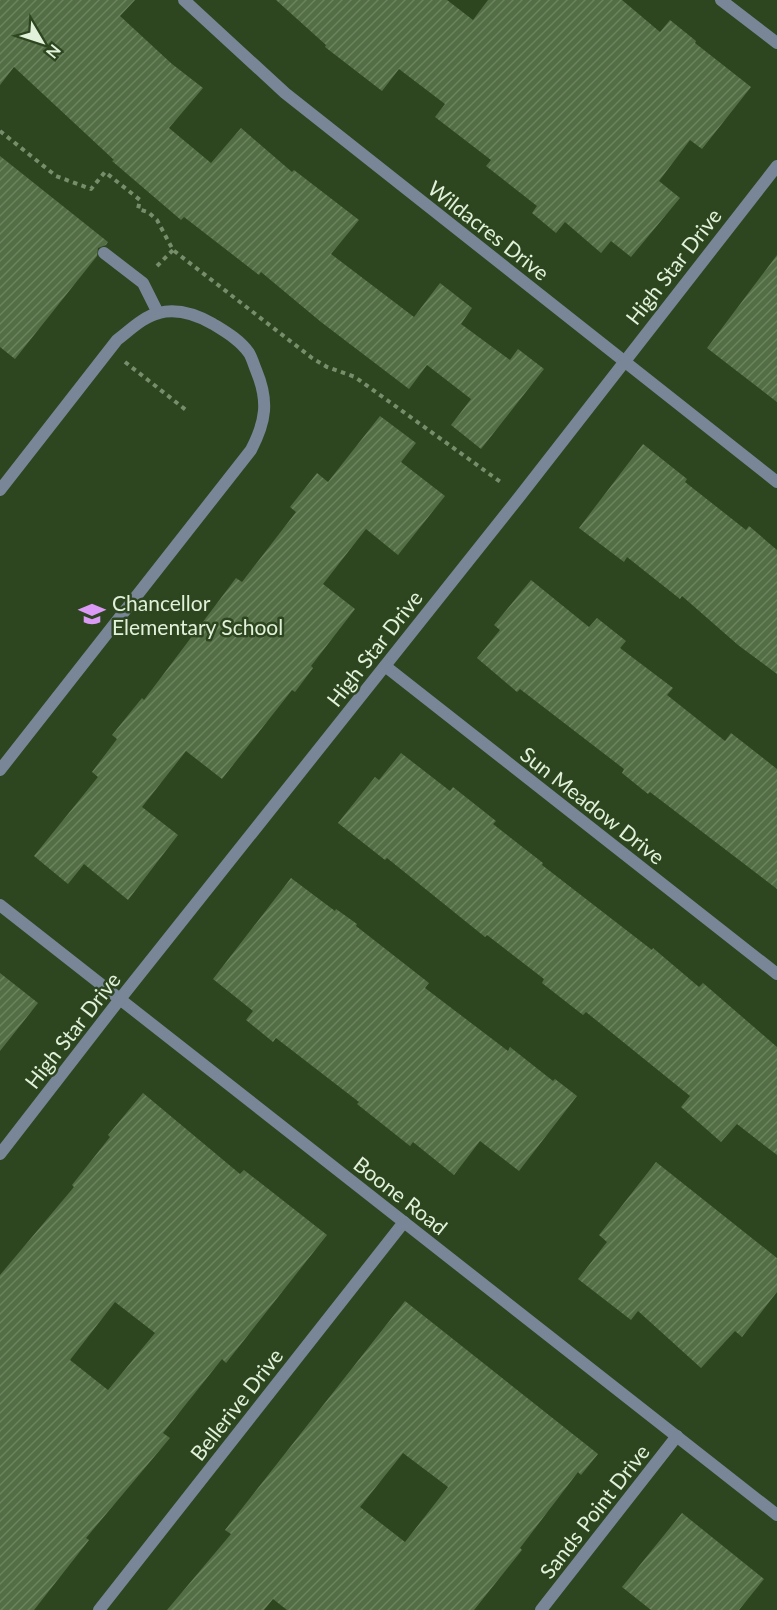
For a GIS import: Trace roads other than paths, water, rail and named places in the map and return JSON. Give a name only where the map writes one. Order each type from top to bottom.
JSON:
[{"type":"street","name":"Wildacres Drive","points":[[184,0],[285,93],[777,482]]},
{"type":"street","points":[[721,0],[777,43]]},
{"type":"street","name":"High Star Drive","points":[[0,1154],[120,999],[520,496],[777,166]]},
{"type":"street","points":[[104,252],[143,283],[158,313]]},
{"type":"street","points":[[0,490],[117,340],[158,313],[175,311],[199,316],[234,338],[249,353],[264,394],[265,414],[261,431],[251,450],[0,770]]},
{"type":"street","name":"Sun Meadow Drive","points":[[385,666],[777,974]]},
{"type":"street","name":"Boone Road","points":[[0,905],[777,1515]]},
{"type":"street","name":"Bellerive Drive","points":[[99,1610],[404,1222]]},
{"type":"street","name":"Sands Point Drive","points":[[541,1610],[677,1436]]},
{"type":"place","name":"Chancellor Elementary School","points":[[92,614]]}]
